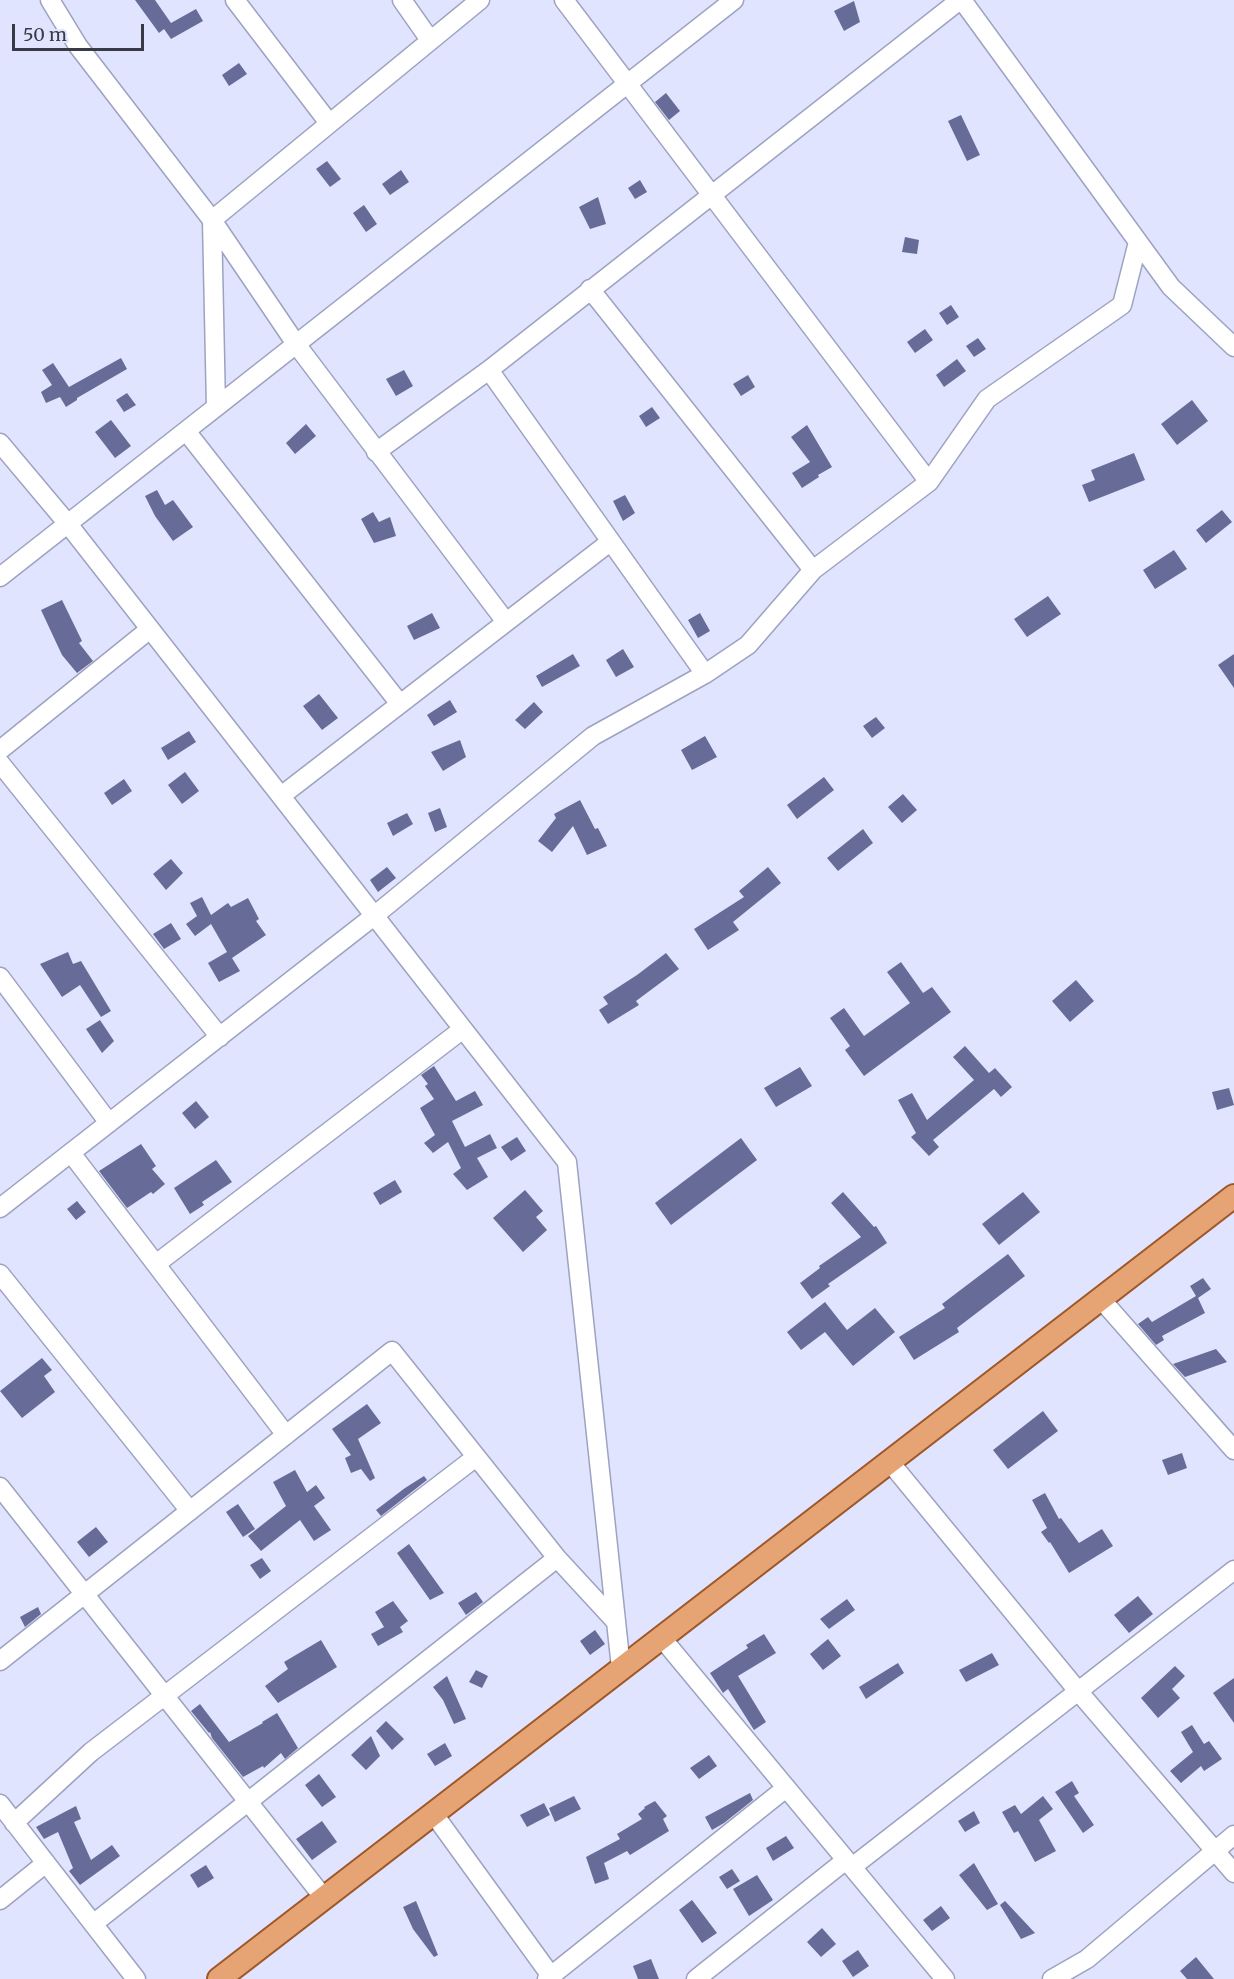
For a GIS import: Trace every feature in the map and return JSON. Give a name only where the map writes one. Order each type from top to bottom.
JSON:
[{"type":"main road","points":[[219,1979],[1234,1196]]},
{"type":"street","points":[[50,0],[78,46],[212,220],[296,344],[506,622]]},
{"type":"street","points":[[235,0],[329,123]]},
{"type":"street","points":[[402,0],[430,40]]},
{"type":"street","points":[[212,220],[480,0]]},
{"type":"street","points":[[564,0],[929,482]]},
{"type":"street","points":[[0,577],[734,0]]},
{"type":"street","points":[[376,452],[489,370],[961,0],[1171,287],[1234,347]]},
{"type":"street","points":[[212,220],[216,407]]},
{"type":"street","points":[[4,1198],[70,1153],[374,916],[593,736],[705,674],[748,645],[813,570],[929,482],[987,399],[1122,305],[1138,242]]},
{"type":"street","points":[[590,289],[813,570]]},
{"type":"street","points":[[489,370],[705,674]]},
{"type":"street","points":[[186,431],[400,704]]},
{"type":"street","points":[[0,443],[68,524],[567,1162],[621,1668]]},
{"type":"street","points":[[281,796],[610,542]]},
{"type":"street","points":[[0,750],[150,629]]},
{"type":"street","points":[[0,763],[220,1036]]},
{"type":"street","points":[[0,977],[108,1123]]},
{"type":"street","points":[[156,1264],[463,1029]]},
{"type":"street","points":[[70,1153],[286,1435]]},
{"type":"street","points":[[0,1274],[190,1511]]},
{"type":"street","points":[[1100,1298],[1234,1450]]},
{"type":"street","points":[[0,1660],[392,1351],[556,1558],[616,1622]]},
{"type":"street","points":[[14,1823],[91,1752],[476,1457]]},
{"type":"street","points":[[889,1461],[1078,1691],[1234,1873]]},
{"type":"street","points":[[0,1487],[324,1898]]},
{"type":"street","points":[[93,1924],[556,1558]]},
{"type":"street","points":[[696,1979],[1078,1691],[1234,1570]]},
{"type":"street","points":[[661,1637],[945,1979]]},
{"type":"street","points":[[433,1813],[549,1977],[786,1788]]},
{"type":"street","points":[[0,1804],[136,1979]]},
{"type":"street","points":[[1052,1979],[1087,1959],[1234,1835]]},
{"type":"street","points":[[0,1900],[46,1863]]},
{"type":"building","points":[[135,0],[155,0],[171,23],[196,9],[203,21],[171,39],[164,29],[159,33]]},
{"type":"building","points":[[854,1],[860,22],[844,31],[834,11]]},
{"type":"building","points":[[239,63],[247,74],[229,86],[222,75]]},
{"type":"building","points":[[666,93],[680,111],[669,120],[655,102]]},
{"type":"building","points":[[961,115],[980,155],[967,161],[948,121]]},
{"type":"building","points":[[327,161],[341,179],[330,187],[316,169]]},
{"type":"building","points":[[401,170],[409,182],[390,195],[382,184]]},
{"type":"building","points":[[640,180],[647,192],[635,199],[628,188]]},
{"type":"building","points":[[598,197],[606,224],[590,229],[579,207]]},
{"type":"building","points":[[364,205],[377,224],[366,232],[353,213]]},
{"type":"building","points":[[905,237],[919,240],[917,254],[902,252]]},
{"type":"building","points":[[951,305],[959,317],[947,325],[939,313]]},
{"type":"building","points":[[925,329],[933,340],[915,353],[907,342]]},
{"type":"building","points":[[978,338],[986,349],[974,357],[966,346]]},
{"type":"building","points":[[121,358],[127,369],[77,398],[66,407],[60,397],[46,403],[41,392],[52,385],[42,370],[53,363],[69,387]]},
{"type":"building","points":[[957,359],[966,371],[944,387],[936,375]]},
{"type":"building","points":[[404,370],[413,386],[396,396],[386,379]]},
{"type":"building","points":[[748,375],[755,387],[741,396],[733,384]]},
{"type":"building","points":[[127,393],[136,405],[124,412],[116,400]]},
{"type":"building","points":[[1192,400],[1208,421],[1177,445],[1161,424]]},
{"type":"building","points":[[652,407],[660,418],[646,427],[639,416]]},
{"type":"building","points":[[111,420],[131,446],[115,458],[95,432]]},
{"type":"building","points":[[306,424],[316,436],[295,454],[286,443]]},
{"type":"building","points":[[807,425],[832,467],[802,488],[792,473],[810,462],[791,437]]},
{"type":"building","points":[[1134,453],[1145,480],[1089,502],[1082,485],[1095,480],[1091,470]]},
{"type":"building","points":[[157,490],[165,505],[173,500],[193,527],[173,541],[155,516],[145,496]]},
{"type":"building","points":[[625,495],[635,513],[623,521],[613,501]]},
{"type":"building","points":[[1222,510],[1232,522],[1206,543],[1196,530]]},
{"type":"building","points":[[373,512],[379,522],[390,517],[396,536],[374,543],[361,519]]},
{"type":"building","points":[[1174,550],[1187,569],[1155,589],[1143,570]]},
{"type":"building","points":[[1048,596],[1061,614],[1027,637],[1014,619]]},
{"type":"building","points":[[62,600],[82,641],[79,643],[93,661],[77,673],[62,655],[41,610]]},
{"type":"building","points":[[432,613],[440,628],[414,640],[407,626]]},
{"type":"building","points":[[700,613],[710,631],[698,638],[688,620]]},
{"type":"building","points":[[623,649],[634,667],[616,677],[606,660]]},
{"type":"building","points":[[573,654],[580,666],[542,687],[536,676]]},
{"type":"building","points":[[1234,654],[1234,688],[1218,665]]},
{"type":"building","points":[[319,694],[338,718],[322,730],[303,706]]},
{"type":"building","points":[[450,700],[457,712],[434,726],[427,715]]},
{"type":"building","points":[[534,702],[543,712],[525,729],[515,720]]},
{"type":"building","points":[[876,717],[885,728],[872,738],[863,726]]},
{"type":"building","points":[[189,731],[196,742],[168,760],[161,748]]},
{"type":"building","points":[[705,736],[717,757],[692,770],[681,750]]},
{"type":"building","points":[[460,740],[466,757],[443,771],[431,752]]},
{"type":"building","points":[[185,772],[199,791],[182,804],[168,785]]},
{"type":"building","points":[[824,777],[834,790],[797,819],[787,805]]},
{"type":"building","points":[[124,779],[132,791],[112,805],[104,793]]},
{"type":"building","points":[[903,794],[917,810],[902,823],[888,807]]},
{"type":"building","points":[[580,800],[607,846],[587,855],[573,826],[552,852],[538,841],[556,818],[554,814]]},
{"type":"building","points":[[440,808],[447,827],[435,832],[428,813]]},
{"type":"building","points":[[407,813],[413,824],[393,836],[387,823]]},
{"type":"building","points":[[863,829],[873,843],[838,871],[827,858]]},
{"type":"building","points":[[171,859],[183,873],[166,890],[153,874]]},
{"type":"building","points":[[387,867],[396,878],[378,892],[370,880]]},
{"type":"building","points":[[768,867],[781,883],[733,922],[739,930],[708,950],[694,929],[744,897],[739,891]]},
{"type":"building","points":[[202,897],[211,915],[228,903],[231,907],[248,898],[259,919],[256,921],[266,935],[232,958],[240,971],[219,982],[208,963],[227,952],[211,924],[195,936],[186,924],[197,916],[190,903]]},
{"type":"building","points":[[171,923],[181,939],[164,949],[153,934]]},
{"type":"building","points":[[68,952],[73,964],[81,961],[111,1011],[101,1017],[80,985],[62,997],[40,964]]},
{"type":"building","points":[[666,953],[679,969],[636,1001],[639,1005],[608,1024],[599,1010],[608,1004],[603,997]]},
{"type":"building","points":[[901,962],[923,993],[932,987],[951,1012],[864,1076],[845,1050],[850,1046],[830,1018],[844,1008],[864,1036],[910,1003],[887,972]]},
{"type":"building","points":[[1076,980],[1094,1001],[1070,1022],[1052,1001]]},
{"type":"building","points":[[100,1020],[114,1041],[102,1053],[86,1029]]},
{"type":"building","points":[[965,1046],[989,1073],[995,1068],[1012,1087],[1001,1097],[994,1089],[933,1140],[939,1147],[929,1156],[911,1137],[916,1133],[898,1100],[912,1093],[927,1120],[974,1080],[953,1057]]},
{"type":"building","points":[[434,1066],[456,1101],[475,1091],[483,1105],[452,1121],[465,1147],[490,1134],[497,1148],[477,1158],[488,1177],[467,1190],[453,1174],[461,1168],[448,1142],[433,1153],[424,1143],[435,1135],[420,1108],[434,1099],[425,1086],[428,1084],[421,1075]]},
{"type":"building","points":[[800,1067],[812,1086],[776,1107],[764,1088]]},
{"type":"building","points":[[1229,1088],[1234,1105],[1217,1110],[1212,1092]]},
{"type":"building","points":[[196,1101],[209,1117],[195,1129],[182,1113]]},
{"type":"building","points":[[517,1137],[526,1151],[511,1161],[501,1147]]},
{"type":"building","points":[[741,1138],[757,1160],[671,1225],[655,1203]]},
{"type":"building","points":[[141,1144],[156,1166],[152,1169],[165,1184],[153,1194],[151,1192],[127,1208],[99,1171]]},
{"type":"building","points":[[216,1160],[232,1182],[202,1202],[204,1205],[190,1214],[174,1188]]},
{"type":"building","points":[[395,1180],[402,1192],[380,1205],[373,1193]]},
{"type":"building","points":[[525,1190],[543,1211],[536,1217],[547,1230],[523,1252],[493,1218]]},
{"type":"building","points":[[843,1192],[874,1227],[876,1226],[887,1243],[828,1284],[830,1286],[812,1299],[800,1283],[820,1268],[819,1266],[861,1237],[831,1203]]},
{"type":"building","points":[[1023,1192],[1040,1212],[999,1245],[982,1224]]},
{"type":"building","points":[[77,1201],[86,1212],[76,1220],[67,1209]]},
{"type":"building","points":[[1008,1254],[1025,1276],[957,1328],[959,1332],[914,1360],[899,1337],[945,1308],[942,1304]]},
{"type":"building","points":[[1203,1278],[1211,1289],[1198,1298],[1205,1313],[1162,1336],[1164,1340],[1156,1345],[1138,1324],[1148,1317],[1152,1322],[1196,1296],[1190,1286]]},
{"type":"building","points":[[825,1302],[847,1330],[875,1308],[895,1332],[853,1366],[825,1332],[801,1350],[787,1332]]},
{"type":"building","points":[[1216,1349],[1227,1362],[1185,1377],[1173,1364]]},
{"type":"building","points":[[42,1358],[52,1370],[44,1376],[55,1392],[22,1418],[0,1391]]},
{"type":"building","points":[[367,1404],[381,1423],[358,1439],[375,1478],[370,1481],[361,1469],[351,1473],[345,1458],[351,1455],[332,1429]]},
{"type":"building","points":[[1043,1411],[1058,1431],[1008,1469],[993,1450]]},
{"type":"building","points":[[1182,1453],[1187,1468],[1168,1475],[1162,1460]]},
{"type":"building","points":[[295,1470],[307,1492],[316,1485],[325,1498],[314,1506],[331,1530],[314,1541],[300,1520],[261,1551],[248,1536],[286,1506],[273,1482]]},
{"type":"building","points":[[424,1476],[427,1480],[381,1516],[376,1510],[405,1488]]},
{"type":"building","points":[[1045,1493],[1059,1519],[1061,1518],[1079,1543],[1102,1529],[1113,1546],[1069,1573],[1041,1532],[1047,1528],[1032,1500]]},
{"type":"building","points":[[238,1504],[255,1529],[243,1537],[226,1512]]},
{"type":"building","points":[[96,1527],[108,1542],[89,1557],[77,1542]]},
{"type":"building","points":[[409,1544],[444,1593],[430,1600],[397,1553]]},
{"type":"building","points":[[262,1558],[271,1571],[260,1579],[250,1565]]},
{"type":"building","points":[[476,1592],[483,1602],[466,1615],[458,1603]]},
{"type":"building","points":[[1138,1596],[1153,1614],[1129,1633],[1114,1615]]},
{"type":"building","points":[[847,1599],[855,1610],[829,1629],[820,1619]]},
{"type":"building","points":[[393,1601],[408,1621],[400,1627],[403,1632],[378,1646],[371,1634],[384,1627],[375,1612]]},
{"type":"building","points":[[38,1607],[41,1614],[25,1627],[20,1617]]},
{"type":"building","points":[[595,1630],[605,1644],[590,1655],[580,1641]]},
{"type":"building","points":[[764,1634],[776,1653],[738,1676],[766,1722],[754,1730],[728,1689],[723,1693],[710,1673],[748,1648],[746,1645]]},
{"type":"building","points":[[828,1639],[841,1656],[823,1670],[810,1654]]},
{"type":"building","points":[[321,1640],[337,1667],[278,1703],[265,1686],[288,1669],[284,1662]]},
{"type":"building","points":[[992,1653],[999,1665],[966,1682],[959,1670]]},
{"type":"building","points":[[898,1663],[904,1673],[866,1699],[859,1687]]},
{"type":"building","points":[[1175,1666],[1185,1676],[1172,1689],[1180,1698],[1158,1718],[1141,1698]]},
{"type":"building","points":[[476,1670],[488,1676],[482,1688],[469,1682]]},
{"type":"building","points":[[447,1676],[466,1719],[454,1724],[443,1700],[433,1687]]},
{"type":"building","points":[[1234,1678],[1234,1723],[1213,1693]]},
{"type":"building","points":[[200,1704],[229,1742],[277,1713],[298,1748],[285,1759],[281,1753],[264,1768],[263,1766],[243,1777],[212,1738],[210,1732],[191,1711]]},
{"type":"building","points":[[386,1721],[404,1739],[392,1750],[376,1731]]},
{"type":"building","points":[[1192,1725],[1204,1744],[1209,1741],[1222,1759],[1204,1771],[1201,1766],[1181,1783],[1170,1771],[1193,1752],[1181,1732]]},
{"type":"building","points":[[371,1736],[380,1756],[366,1770],[351,1755]]},
{"type":"building","points":[[445,1743],[452,1756],[435,1766],[427,1754]]},
{"type":"building","points":[[709,1755],[717,1766],[699,1779],[690,1768]]},
{"type":"building","points":[[319,1774],[336,1797],[322,1807],[305,1785]]},
{"type":"building","points":[[1072,1781],[1079,1793],[1074,1796],[1094,1825],[1083,1833],[1055,1792]]},
{"type":"building","points":[[750,1793],[753,1800],[712,1830],[705,1817]]},
{"type":"building","points":[[574,1796],[581,1809],[555,1822],[549,1808]]},
{"type":"building","points":[[1043,1796],[1053,1809],[1039,1820],[1056,1851],[1035,1862],[1018,1831],[1014,1833],[1002,1812],[1015,1805],[1021,1814]]},
{"type":"building","points":[[655,1801],[667,1816],[663,1819],[669,1831],[630,1855],[627,1851],[604,1863],[609,1879],[595,1884],[586,1857],[620,1839],[617,1834],[642,1819],[638,1814],[644,1807]]},
{"type":"building","points":[[544,1803],[550,1815],[527,1827],[520,1815]]},
{"type":"building","points":[[76,1806],[81,1819],[74,1822],[91,1860],[112,1845],[120,1856],[80,1885],[69,1871],[73,1868],[58,1832],[44,1839],[36,1827]]},
{"type":"building","points":[[974,1811],[980,1823],[965,1832],[958,1821]]},
{"type":"building","points":[[322,1821],[337,1842],[312,1860],[296,1839]]},
{"type":"building","points":[[786,1836],[794,1848],[773,1861],[766,1848]]},
{"type":"building","points":[[974,1863],[998,1904],[987,1910],[959,1875]]},
{"type":"building","points":[[206,1865],[214,1878],[198,1888],[190,1875]]},
{"type":"building","points":[[732,1869],[740,1881],[727,1889],[719,1877]]},
{"type":"building","points":[[757,1875],[773,1900],[749,1916],[733,1889]]},
{"type":"building","points":[[692,1900],[717,1933],[702,1943],[679,1910]]},
{"type":"building","points":[[416,1901],[438,1955],[434,1957],[413,1929],[403,1907]]},
{"type":"building","points":[[1005,1901],[1035,1933],[1021,1939],[1000,1905]]},
{"type":"building","points":[[941,1906],[950,1918],[932,1931],[923,1920]]},
{"type":"building","points":[[822,1928],[836,1944],[821,1957],[807,1942]]},
{"type":"building","points":[[858,1950],[869,1966],[853,1977],[842,1961]]},
{"type":"building","points":[[1196,1957],[1214,1979],[1187,1979],[1180,1971]]},
{"type":"building","points":[[651,1959],[659,1979],[638,1979],[633,1966]]}]
